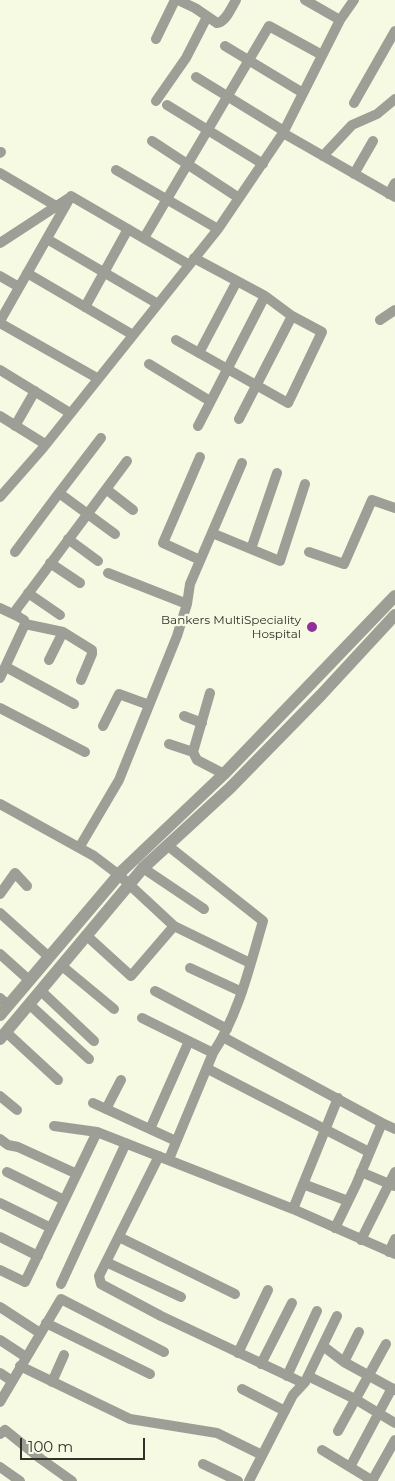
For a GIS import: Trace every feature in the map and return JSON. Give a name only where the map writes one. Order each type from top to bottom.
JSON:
[{"type":"street","points":[[156,39],[178,0],[197,4],[207,17],[217,23],[222,22],[236,0]]},
{"type":"street","points":[[305,0],[340,20]]},
{"type":"street","points":[[2,492],[45,444],[97,378],[171,290],[191,261],[218,229],[284,132],[340,20],[354,0]]},
{"type":"street","points":[[156,101],[186,58],[207,17]]},
{"type":"street","points":[[144,238],[269,26],[322,55]]},
{"type":"street","points":[[354,103],[394,34]]},
{"type":"street","points":[[225,46],[303,94]]},
{"type":"street","points":[[196,77],[323,156],[392,195],[395,183]]},
{"type":"street","points":[[323,156],[352,126],[377,114],[395,100]]},
{"type":"street","points":[[167,105],[263,164]]},
{"type":"street","points":[[152,141],[239,198]]},
{"type":"street","points":[[354,174],[373,141]]},
{"type":"street","points":[[116,170],[218,229]]},
{"type":"street","points":[[0,173],[56,206]]},
{"type":"street","points":[[0,243],[72,196]]},
{"type":"street","points":[[72,196],[144,238],[265,296],[292,316],[322,332],[288,402],[176,340]]},
{"type":"street","points":[[72,196],[0,322],[97,378]]},
{"type":"street","points":[[84,306],[128,229]]},
{"type":"street","points":[[47,238],[158,304]]},
{"type":"street","points":[[27,273],[133,335]]},
{"type":"street","points":[[0,276],[20,286]]},
{"type":"street","points":[[199,353],[237,282]]},
{"type":"street","points":[[198,426],[265,296]]},
{"type":"street","points":[[380,320],[395,310]]},
{"type":"street","points":[[239,419],[292,316]]},
{"type":"street","points":[[149,364],[210,401]]},
{"type":"street","points":[[0,370],[70,413]]},
{"type":"street","points":[[15,426],[35,392]]},
{"type":"street","points":[[1,419],[45,444]]},
{"type":"street","points":[[15,552],[101,438]]},
{"type":"street","points":[[200,457],[163,543],[200,560]]},
{"type":"street","points":[[17,616],[16,610],[28,593],[127,461]]},
{"type":"street","points":[[79,848],[119,780],[177,636],[188,604],[190,584],[242,464]]},
{"type":"street","points":[[251,549],[276,472]]},
{"type":"street","points":[[212,533],[280,561],[305,484]]},
{"type":"street","points":[[106,489],[133,510]]},
{"type":"street","points":[[59,493],[115,534]]},
{"type":"street","points":[[309,552],[344,564],[372,500],[395,508]]},
{"type":"street","points":[[68,539],[98,561]]},
{"type":"street","points":[[50,563],[80,583]]},
{"type":"street","points":[[108,573],[188,604]]},
{"type":"street","points":[[28,593],[60,615]]},
{"type":"street","points":[[3,1006],[395,596]]},
{"type":"street","points":[[0,608],[24,620],[25,624]]},
{"type":"street","points":[[58,1080],[3,1036],[86,936],[124,879],[143,868],[234,784],[321,695],[395,615]]},
{"type":"street","points":[[25,624],[63,632],[90,648],[93,652],[81,680]]},
{"type":"street","points":[[0,678],[25,624]]},
{"type":"street","points":[[49,660],[63,632]]},
{"type":"street","points":[[6,668],[74,704]]},
{"type":"street","points":[[193,752],[210,693]]},
{"type":"street","points":[[103,726],[118,694],[149,705]]},
{"type":"street","points":[[0,708],[85,752]]},
{"type":"street","points":[[184,716],[202,723]]},
{"type":"street","points":[[168,744],[193,752],[198,760],[224,774]]},
{"type":"street","points":[[0,804],[94,856],[124,879],[174,926],[250,962]]},
{"type":"street","points":[[167,845],[263,921],[242,992],[176,1142],[164,1157],[118,1237],[99,1276],[99,1280],[104,1286],[161,1316],[287,1376],[305,1380],[355,1399],[395,1423]]},
{"type":"street","points":[[143,868],[204,909]]},
{"type":"street","points":[[0,893],[15,872],[27,886]]},
{"type":"street","points":[[0,913],[49,957]]},
{"type":"street","points":[[86,936],[131,976],[174,926]]},
{"type":"street","points":[[0,954],[29,980]]},
{"type":"street","points":[[62,966],[114,1009]]},
{"type":"street","points":[[190,968],[242,992]]},
{"type":"street","points":[[41,991],[94,1041]]},
{"type":"street","points":[[155,991],[338,1098],[395,1129]]},
{"type":"street","points":[[30,1005],[89,1059]]},
{"type":"street","points":[[142,1018],[214,1053]]},
{"type":"street","points":[[150,1130],[189,1041]]},
{"type":"street","points":[[208,1069],[369,1152]]},
{"type":"street","points":[[106,1109],[122,1080]]},
{"type":"street","points":[[0,1096],[17,1110]]},
{"type":"street","points":[[292,1210],[338,1098]]},
{"type":"street","points":[[93,1103],[176,1142]]},
{"type":"street","points":[[335,1228],[382,1123]]},
{"type":"street","points":[[54,1126],[97,1132],[164,1157],[392,1253],[395,1238]]},
{"type":"street","points":[[0,1270],[25,1282],[97,1132]]},
{"type":"street","points":[[0,1139],[8,1146],[18,1147],[77,1174]]},
{"type":"street","points":[[61,1284],[126,1143]]},
{"type":"street","points":[[7,1172],[64,1200]]},
{"type":"street","points":[[361,1172],[392,1185]]},
{"type":"street","points":[[362,1240],[392,1185],[395,1172]]},
{"type":"street","points":[[303,1184],[348,1201]]},
{"type":"street","points":[[0,1202],[51,1228]]},
{"type":"street","points":[[0,1237],[38,1256]]},
{"type":"street","points":[[118,1237],[235,1294]]},
{"type":"street","points":[[106,1262],[181,1296]]},
{"type":"street","points":[[238,1353],[268,1290]]},
{"type":"street","points":[[0,1402],[61,1299],[164,1352]]},
{"type":"street","points":[[261,1364],[292,1303]]},
{"type":"street","points":[[0,1307],[40,1333]]},
{"type":"street","points":[[287,1376],[318,1311]]},
{"type":"street","points":[[249,1481],[293,1395],[305,1380],[337,1316]]},
{"type":"street","points":[[46,1323],[150,1374]]},
{"type":"street","points":[[344,1362],[359,1332]]},
{"type":"street","points":[[0,1340],[26,1357]]},
{"type":"street","points":[[338,1431],[386,1344]]},
{"type":"street","points":[[323,1346],[344,1362],[393,1389],[350,1466]]},
{"type":"street","points":[[52,1382],[64,1355]]},
{"type":"street","points":[[20,1366],[130,1419],[217,1433],[262,1455]]},
{"type":"street","points":[[0,1373],[12,1380]]},
{"type":"street","points":[[242,1389],[285,1411]]},
{"type":"street","points":[[0,1434],[5,1430],[72,1481]]},
{"type":"street","points":[[322,1450],[373,1481],[395,1440]]},
{"type":"street","points":[[203,1464],[238,1481]]},
{"type":"street","points":[[0,1466],[20,1481]]},
{"type":"place","name":"Bankers MultiSpeciality Hospital","points":[[312,627]]}]
